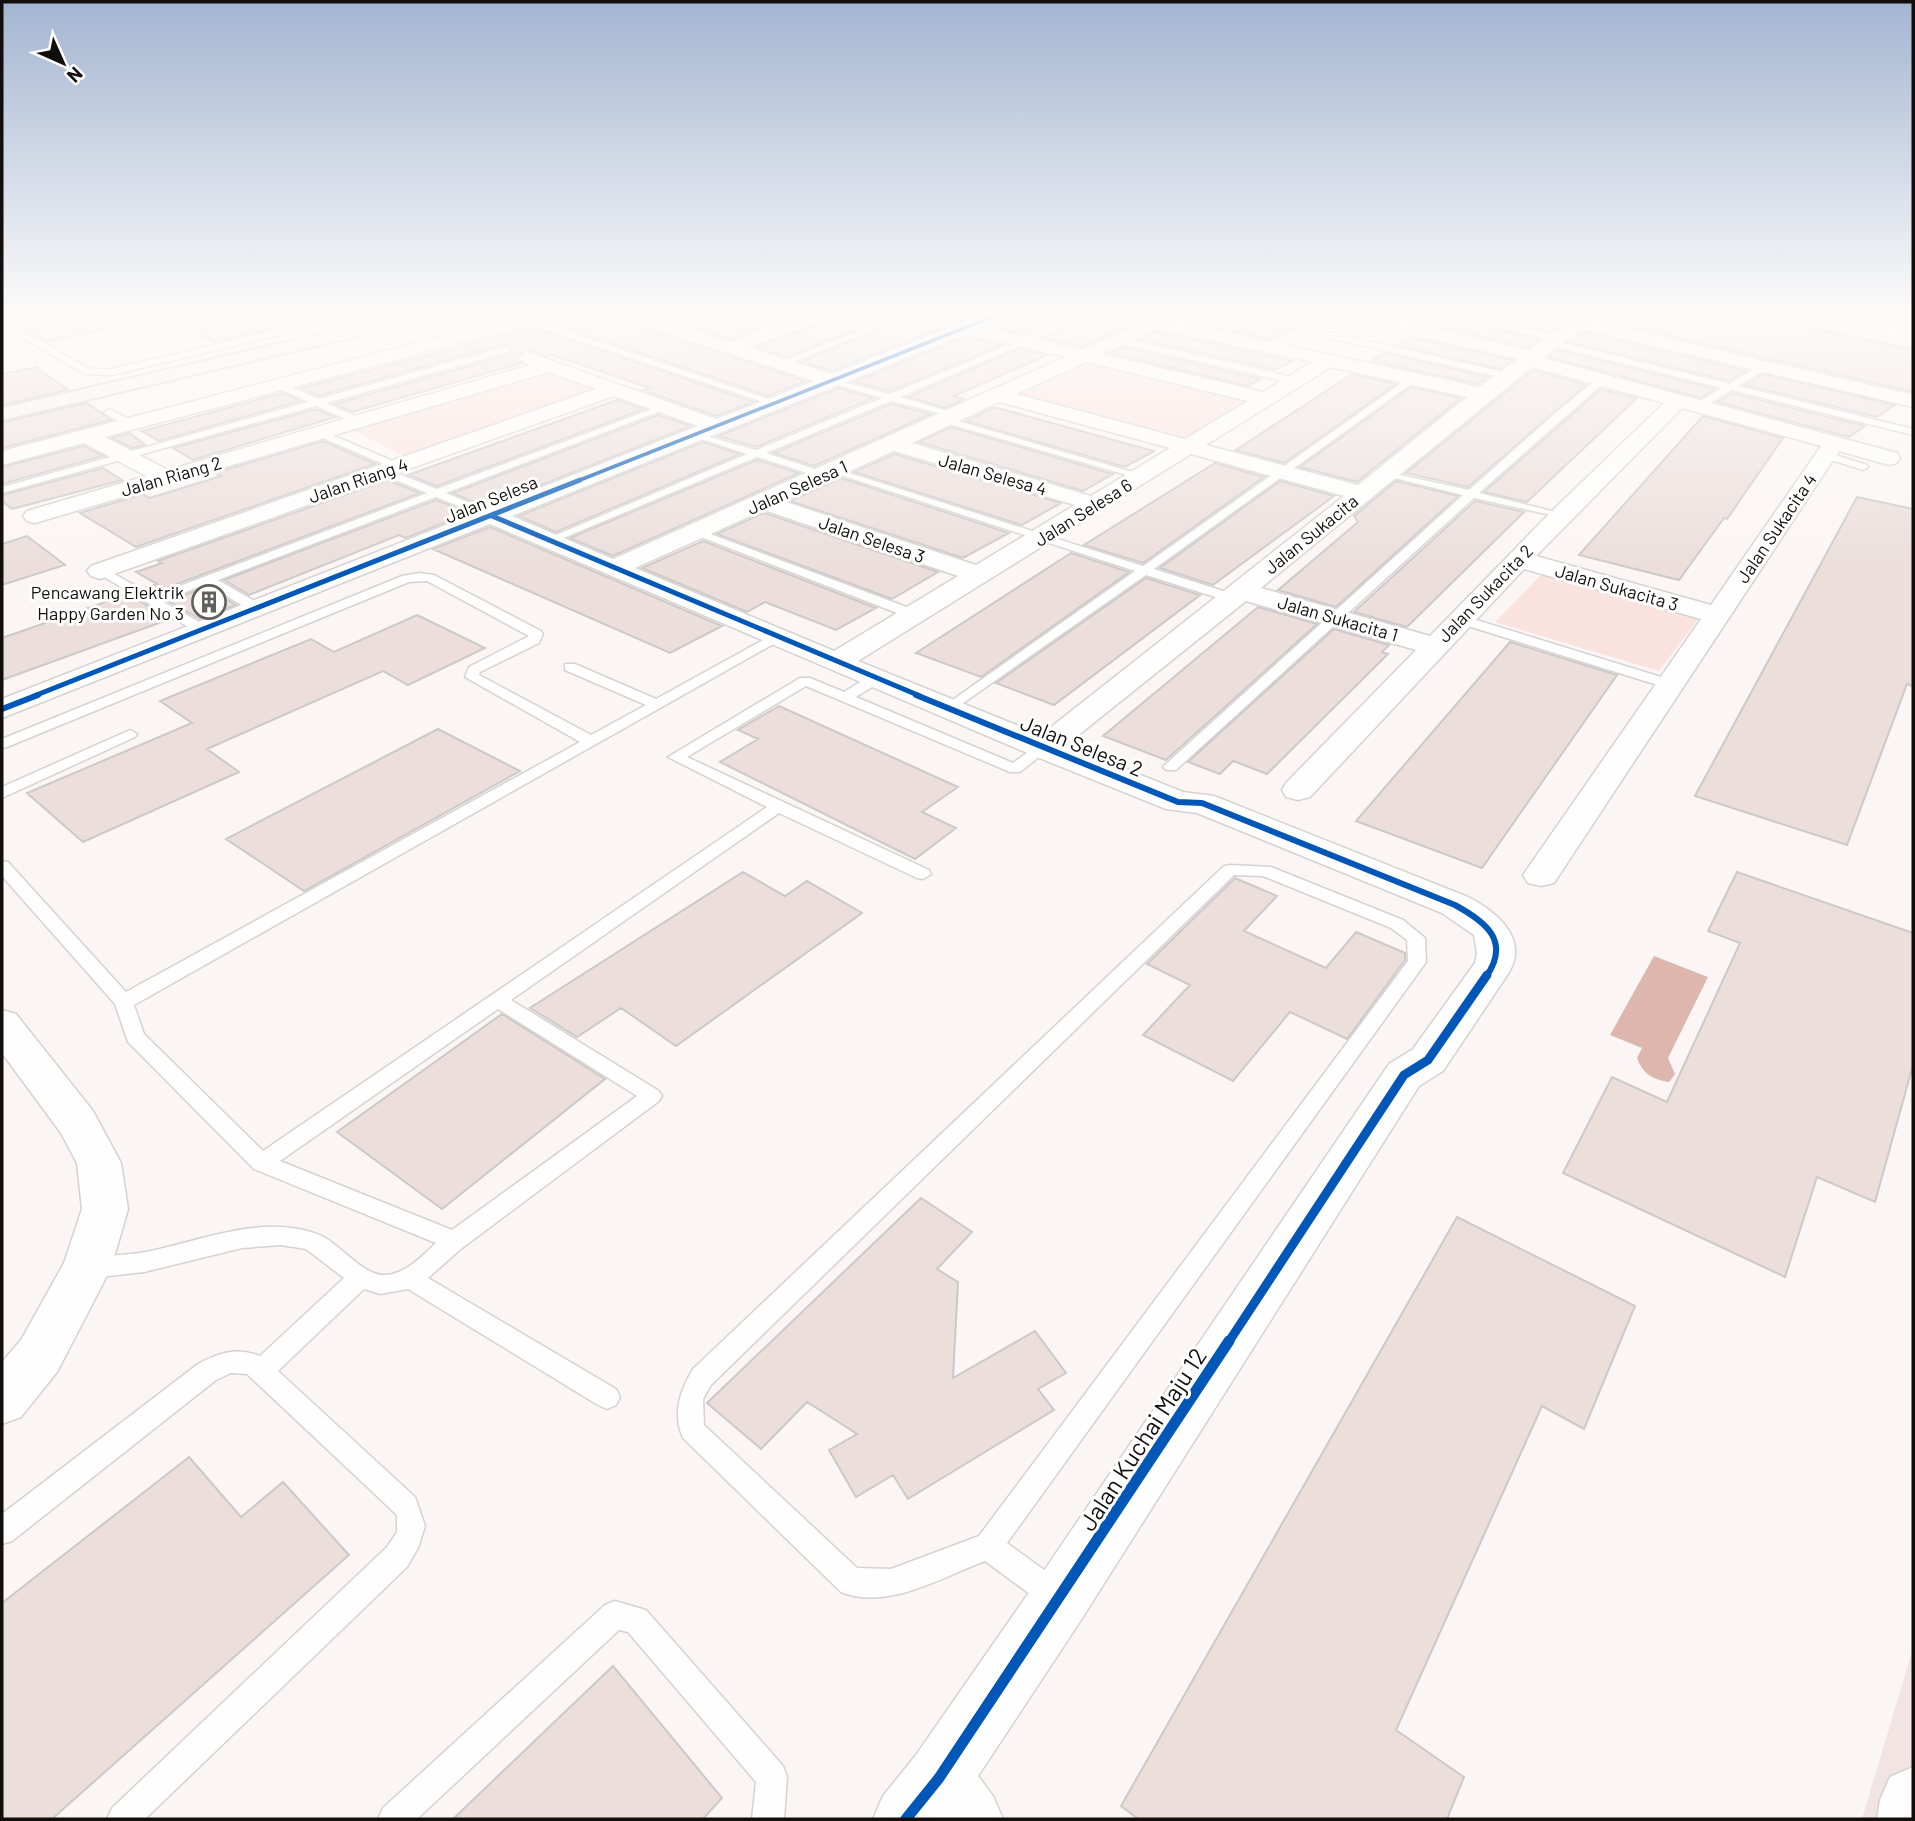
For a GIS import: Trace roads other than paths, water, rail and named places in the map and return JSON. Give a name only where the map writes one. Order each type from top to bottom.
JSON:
[{"type":"main road","points":[[2,407],[24,402]]},
{"type":"main road","points":[[2,414],[50,402]]},
{"type":"street","points":[[2,458],[209,402]]},
{"type":"street","name":"Jalan Riang 2","points":[[35,516],[424,402]]},
{"type":"street","name":"Jalan Riang 4","points":[[100,570],[578,402]]},
{"type":"street","points":[[652,402],[707,430]]},
{"type":"street","name":"Jalan Selesa 1","points":[[615,567],[986,402]]},
{"type":"street","points":[[1021,402],[1361,493]]},
{"type":"street","name":"Jalan Selesa 6","points":[[836,662],[1262,402]]},
{"type":"street","name":"Jalan Sukacita","points":[[1043,748],[1237,595],[1473,402]]},
{"type":"street","points":[[1684,402],[1830,449],[1889,458]]},
{"type":"street","name":"Jalan Selesa","points":[[2,709],[205,631],[775,403]]},
{"type":"street","name":"Jalan Sukacita 2","points":[[1298,790],[1560,516],[1688,403]]},
{"type":"street","points":[[85,435],[166,478]]},
{"type":"street","name":"Jalan Selesa 4","points":[[892,444],[1095,503]]},
{"type":"street","name":"Jalan Sukacita 4","points":[[1541,875],[1830,449]]},
{"type":"street","name":"Jalan Selesa 3","points":[[764,502],[979,575]]},
{"type":"street","name":"Jalan Selesa 2","points":[[492,516],[875,679],[1178,802],[1191,814],[1438,917],[1460,929],[1473,946],[1471,958],[1405,1048],[1404,1075]]},
{"type":"street","name":"Jalan Sukacita 3","points":[[1518,559],[1717,615]]},
{"type":"street","name":"Jalan Sukacita 1","points":[[1237,595],[1336,617],[1434,646]]},
{"type":"street","points":[[2,1024],[78,1123],[99,1163],[105,1209],[87,1268],[39,1356],[2,1400]]},
{"type":"street","name":"Jalan Kuchai Maju 12","points":[[938,1806],[1060,1599],[1404,1075]]},
{"type":"street","points":[[1910,1819],[1913,1800]]},
{"type":"lane","points":[[2,490],[318,402],[358,421]]},
{"type":"lane","points":[[550,540],[882,402]]},
{"type":"lane","points":[[904,402],[1141,476]]},
{"type":"lane","points":[[949,709],[1380,402]]},
{"type":"lane","points":[[1171,766],[1574,402]]},
{"type":"lane","points":[[1792,402],[1913,432]]},
{"type":"lane","points":[[153,600],[666,407]]},
{"type":"lane","points":[[110,412],[129,423]]},
{"type":"lane","points":[[707,430],[758,454],[1144,570],[1237,595]]},
{"type":"lane","points":[[320,433],[434,493],[492,516]]},
{"type":"lane","points":[[1830,449],[1863,467]]},
{"type":"lane","points":[[1386,473],[1560,516]]},
{"type":"lane","points":[[697,532],[915,615]]},
{"type":"lane","points":[[100,570],[205,631]]},
{"type":"lane","points":[[2,744],[419,576],[430,578],[536,634],[534,640],[529,643],[474,670],[472,677],[592,742]]},
{"type":"lane","points":[[207,579],[258,609]]},
{"type":"lane","points":[[1461,618],[1669,684]]},
{"type":"lane","points":[[124,1002],[777,638]]},
{"type":"lane","points":[[570,667],[657,705]]},
{"type":"lane","points":[[845,698],[875,679]]},
{"type":"lane","points":[[923,874],[676,757],[804,681],[1015,769],[1043,748]]},
{"type":"lane","points":[[2,793],[130,734]]},
{"type":"lane","points":[[262,1163],[778,806]]},
{"type":"lane","points":[[2,866],[124,1002],[135,1037],[262,1163],[454,1241]]},
{"type":"lane","points":[[1230,870],[1265,871],[1396,924],[1416,938],[1418,962],[988,1546],[891,1583],[851,1581],[692,1430],[690,1397],[702,1377],[1230,870]]},
{"type":"lane","points":[[87,1268],[142,1262],[244,1239],[286,1237],[303,1238],[318,1245],[361,1277],[380,1284],[393,1285],[409,1278],[454,1241],[652,1096],[497,1000]]},
{"type":"lane","points":[[261,1371],[361,1277]]},
{"type":"lane","points":[[409,1278],[607,1397]]},
{"type":"lane","points":[[2,1531],[206,1372],[234,1360],[246,1361],[261,1371],[406,1506],[412,1517],[413,1529],[408,1544],[397,1557],[122,1819]]},
{"type":"lane","points":[[988,1546],[1060,1599]]},
{"type":"lane","points":[[394,1819],[615,1615],[636,1620],[772,1777],[768,1819]]},
{"type":"place","name":"Pencawang Elektrik Happy Garden No 3","points":[[209,602]]}]
